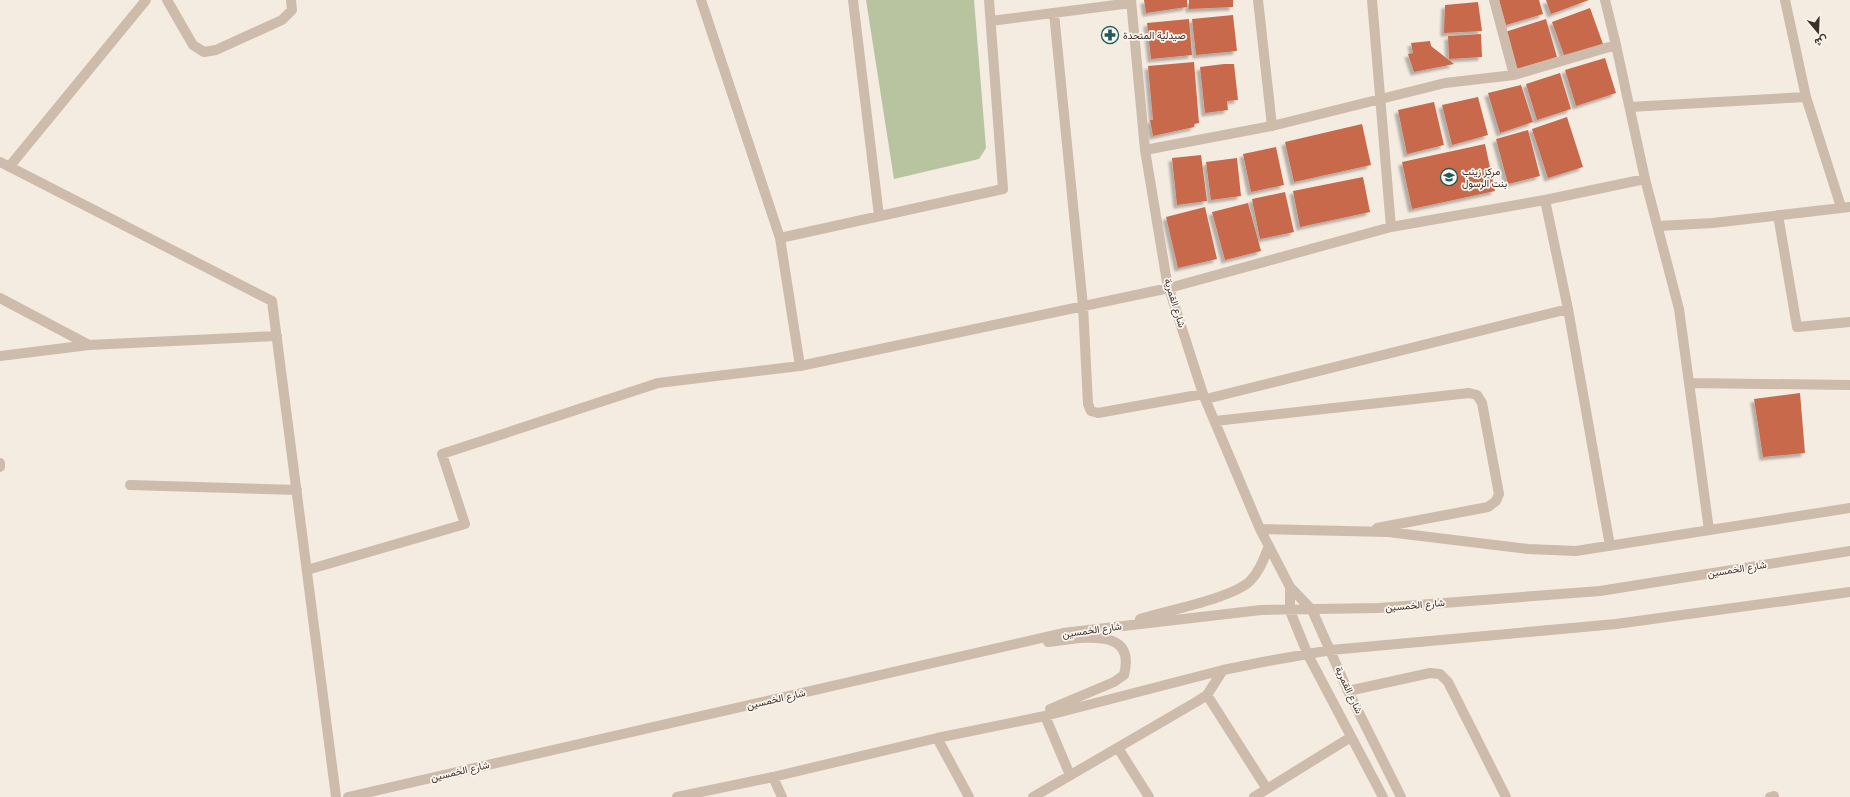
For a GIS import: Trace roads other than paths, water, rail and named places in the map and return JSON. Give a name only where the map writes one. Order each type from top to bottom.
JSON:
[{"type":"street","points":[[146,0],[4,164],[272,301],[336,797]]},
{"type":"street","points":[[167,0],[193,45],[204,52],[216,50],[282,20],[292,10],[291,0]]},
{"type":"street","points":[[701,0],[780,238],[800,366]]},
{"type":"street","points":[[853,0],[879,216]]},
{"type":"street","points":[[780,238],[1003,189],[989,0]]},
{"type":"street","points":[[1258,0],[1272,126]]},
{"type":"street","points":[[1372,0],[1391,227]]},
{"type":"street","points":[[1494,0],[1514,75]]},
{"type":"street","points":[[1605,0],[1645,179],[1679,309],[1709,530]]},
{"type":"street","points":[[1658,226],[1713,223],[1845,207],[1806,97],[1785,0]]},
{"type":"street","points":[[991,21],[1131,1]]},
{"type":"street","name":"شارع القمرية","points":[[1131,1],[1145,150],[1169,288],[1205,396],[1260,529],[1290,587],[1312,610],[1348,691],[1401,797]]},
{"type":"street","points":[[1054,13],[1083,306],[1088,404],[1091,411],[1098,413],[1205,396],[1568,309]]},
{"type":"street","points":[[1145,150],[1272,126],[1445,83],[1514,75],[1616,45]]},
{"type":"street","points":[[1630,107],[1806,97]]},
{"type":"street","points":[[307,570],[465,524],[442,454],[658,383],[800,366],[1169,288],[1391,227],[1545,200],[1645,179]]},
{"type":"street","points":[[1545,200],[1568,309],[1610,546]]},
{"type":"street","points":[[1778,215],[1797,327],[1850,322]]},
{"type":"street","points":[[0,298],[89,345]]},
{"type":"street","points":[[0,356],[89,345],[277,336]]},
{"type":"street","points":[[1689,383],[1850,385]]},
{"type":"street","points":[[1215,421],[1469,393],[1477,395],[1482,403],[1499,494],[1496,500],[1488,507],[1357,532]]},
{"type":"street","points":[[130,485],[297,490]]},
{"type":"street","points":[[1260,529],[1388,532],[1528,549],[1576,551],[1850,508]]},
{"type":"street","points":[[1113,627],[1230,593],[1250,581],[1262,566],[1269,546]]},
{"type":"street","name":"شارع الخمسين","points":[[348,797],[1063,633],[1261,610],[1290,611],[1378,608],[1600,591],[1850,551]]},
{"type":"street","name":"شارع القمرية","points":[[1290,587],[1290,611]]},
{"type":"street","points":[[677,797],[773,777],[937,738],[1045,716],[1223,670],[1331,650],[1616,624],[1850,592]]},
{"type":"street","points":[[1290,611],[1308,655],[1383,797]]},
{"type":"street","points":[[1008,646],[1102,637],[1120,645],[1127,665],[1124,675],[1119,678],[1026,719]]},
{"type":"street","points":[[1033,797],[1207,695],[1223,670]]},
{"type":"street","points":[[1348,691],[1430,673],[1440,674],[1448,682],[1506,797]]},
{"type":"street","points":[[1207,695],[1267,789]]},
{"type":"street","points":[[1045,716],[1070,775]]},
{"type":"street","points":[[1255,797],[1351,737]]},
{"type":"street","points":[[937,738],[969,797]]},
{"type":"street","points":[[1118,748],[1149,797]]},
{"type":"street","points":[[773,777],[782,797]]},
{"type":"place","name":"صيدلية المتحدة","points":[[1110,35]]},
{"type":"place","name":"مركز زينب بنت الرسول","points":[[1449,177]]}]
